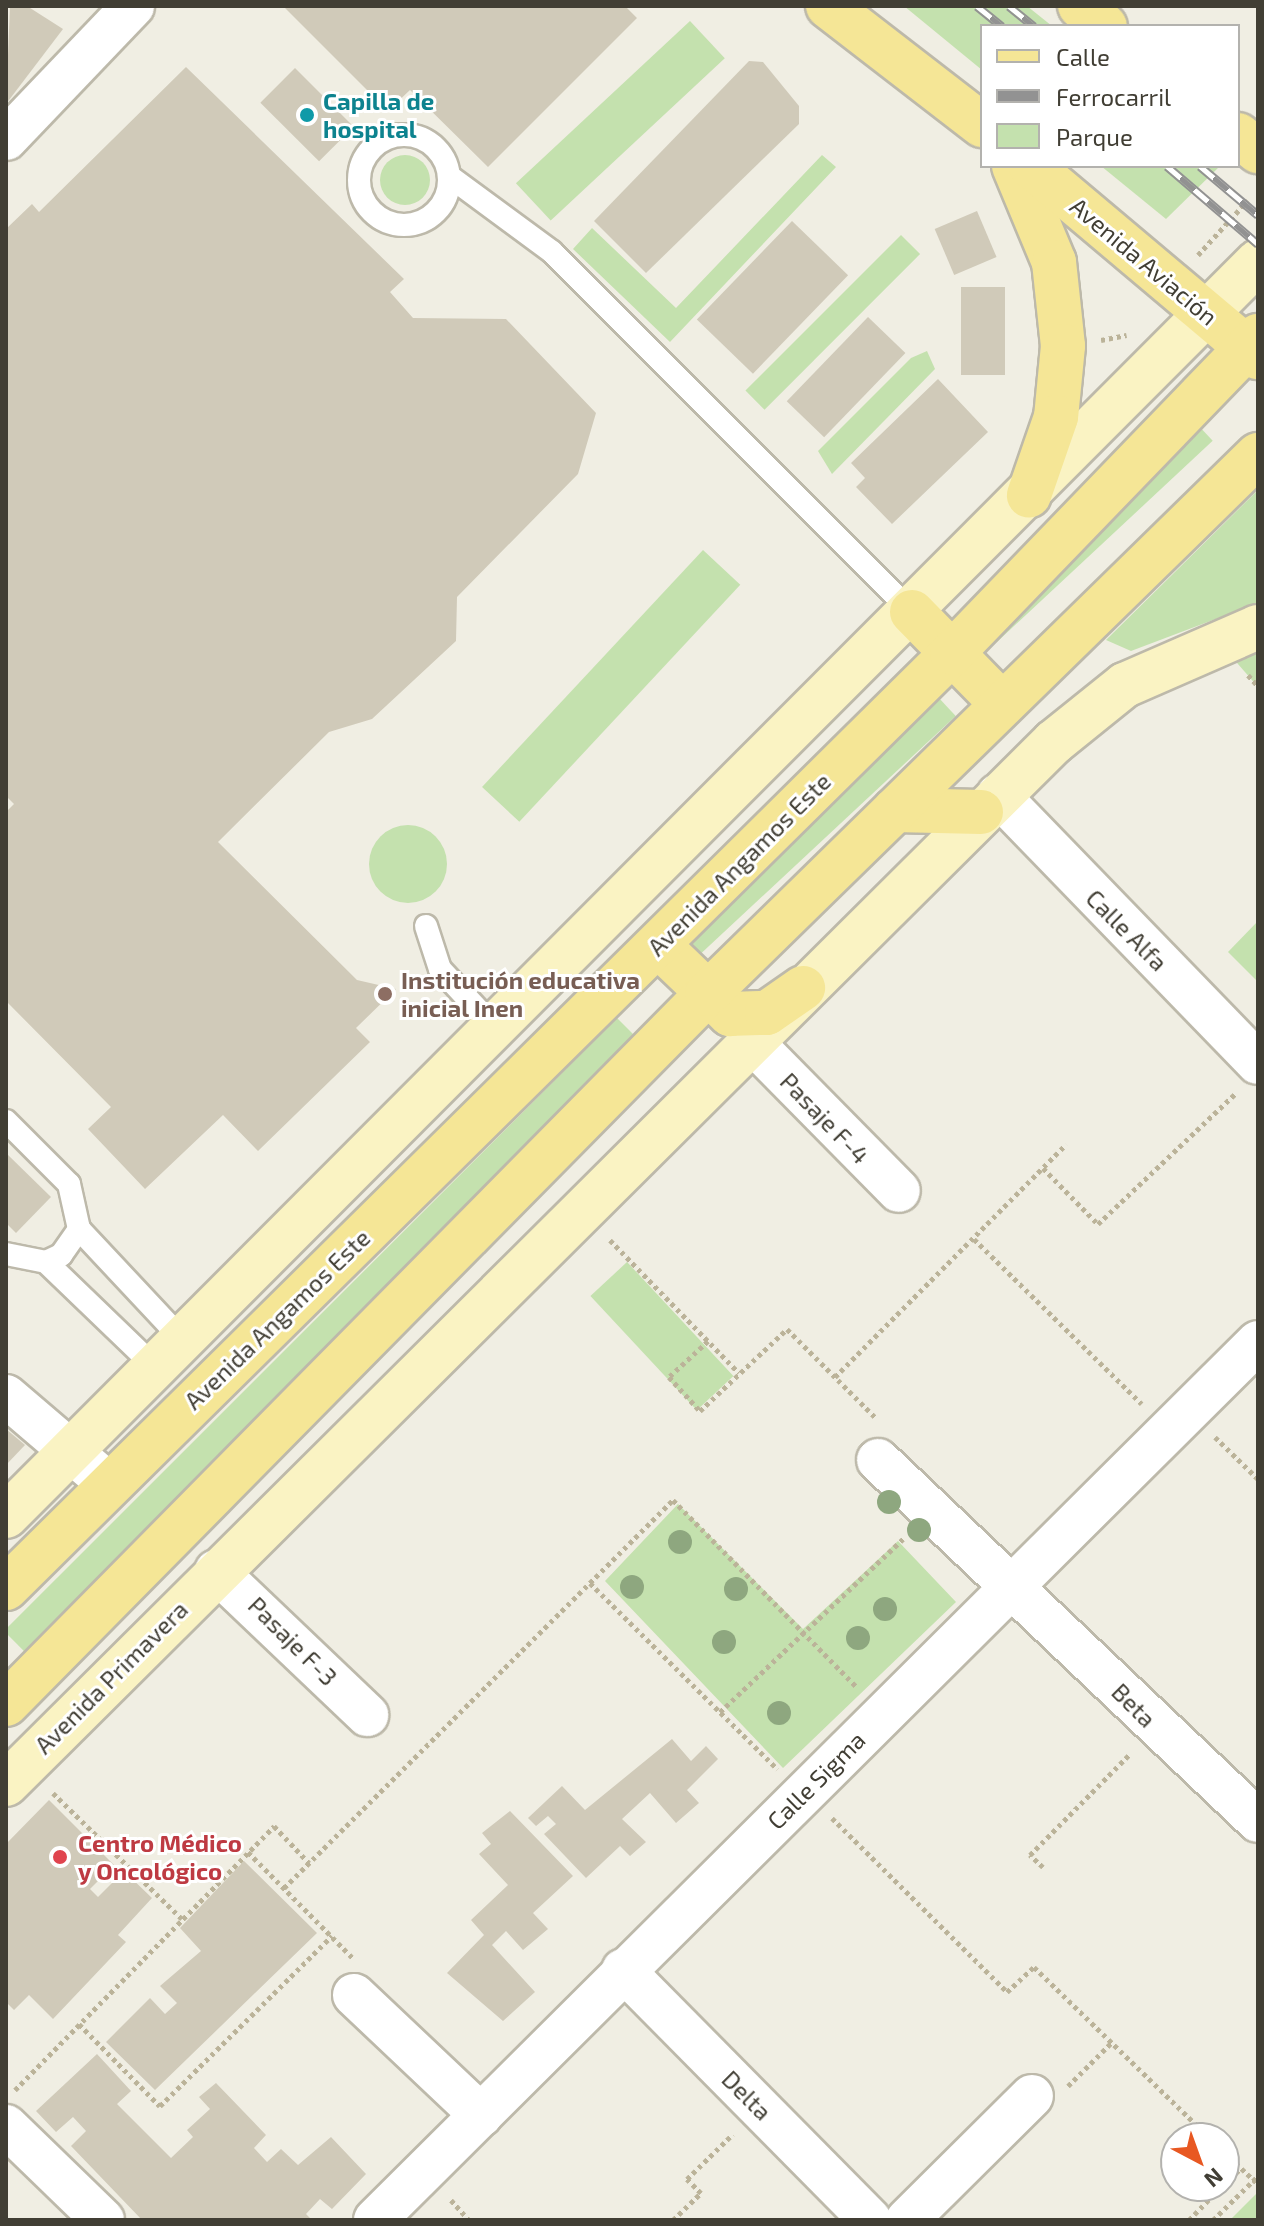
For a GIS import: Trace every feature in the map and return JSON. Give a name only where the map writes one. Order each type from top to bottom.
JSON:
[{"type":"main road","points":[[828,6],[980,123]]},
{"type":"main road","points":[[1080,6],[1102,24]]},
{"type":"main road","points":[[1240,137],[1258,151]]},
{"type":"main road","points":[[1015,168],[1054,262],[1063,346],[1056,417],[1029,495]]},
{"type":"main road","name":"Avenida Aviación","points":[[1033,168],[1208,314],[1254,347]]},
{"type":"main road","points":[[6,1516],[1029,495],[1258,262]]},
{"type":"main road","name":"Avenida Angamos Este","points":[[109,1484],[658,945],[1254,347]]},
{"type":"main road","points":[[6,1704],[707,994],[1258,455]]},
{"type":"main road","points":[[912,612],[1002,704]]},
{"type":"main road","points":[[216,1571],[989,804],[1125,685],[1258,627]]},
{"type":"main road","points":[[895,810],[989,804]]},
{"type":"main road","points":[[658,945],[707,994],[742,1017],[767,1013],[803,988]]},
{"type":"main road","points":[[6,1588],[109,1484]]},
{"type":"main road","name":"Avenida Primavera","points":[[6,1784],[216,1571]]},
{"type":"street","points":[[6,139],[133,6]]},
{"type":"street","name":"Calle Alfa","points":[[989,804],[1252,1073]]},
{"type":"street","name":"Pasaje F-4","points":[[752,1042],[899,1191]]},
{"type":"street","name":"Calle Sigma","points":[[375,2220],[623,1970],[1258,1342]]},
{"type":"street","points":[[6,1396],[109,1484]]},
{"type":"street","name":"Beta","points":[[878,1460],[1258,1821]]},
{"type":"street","name":"Pasaje F-3","points":[[216,1571],[367,1715]]},
{"type":"street","name":"Delta","points":[[623,1970],[870,2220]]},
{"type":"street","points":[[354,1995],[481,2115]]},
{"type":"street","points":[[907,2220],[1032,2096]]},
{"type":"street","points":[[6,2126],[103,2220]]},
{"type":"lane","points":[[449,176],[441,206],[417,224],[374,215],[359,189],[363,159],[398,135],[426,141],[449,176],[552,252],[912,612]]},
{"type":"lane","points":[[426,926],[440,969],[494,1027]]},
{"type":"lane","points":[[6,1121],[69,1184],[79,1229],[167,1352]]},
{"type":"lane","points":[[46,1262],[67,1249],[79,1229]]},
{"type":"lane","points":[[6,1254],[46,1262],[167,1352]]},
{"type":"path","points":[[1194,259],[1248,200]]},
{"type":"path","points":[[1043,1168],[1098,1224],[1252,1073]]},
{"type":"path","points":[[835,1377],[1066,1144]]},
{"type":"path","points":[[582,1211],[739,1373]]},
{"type":"path","points":[[974,1239],[1179,1420],[1258,1479]]},
{"type":"path","points":[[708,1341],[669,1377],[700,1411],[787,1329],[875,1417]]},
{"type":"path","points":[[284,1888],[673,1500],[866,1696]]},
{"type":"path","points":[[720,1712],[901,1537]]},
{"type":"path","points":[[1043,1867],[1030,1855],[1157,1728]]},
{"type":"path","points":[[53,1792],[182,1919]]},
{"type":"path","points":[[6,2099],[274,1826],[309,1863]]},
{"type":"path","points":[[79,2024],[160,2106],[332,1936]]},
{"type":"path","points":[[1007,1992],[1034,1967],[1194,2122]]},
{"type":"path","points":[[673,2220],[701,2193],[687,2179],[759,2108]]},
{"type":"path","points":[[1213,2220],[1257,2180],[1241,2168]]},
{"type":"path","points":[[1189,2220],[1206,2202]]},
{"type":"green space","points":[[904,6],[1027,6],[1050,24],[980,24],[980,68]]},
{"type":"green space","points":[[690,21],[725,58],[551,221],[516,183]]},
{"type":"green space","points":[[405,155],[423,162],[430,180],[423,198],[405,205],[387,198],[380,180],[387,162]]},
{"type":"green space","points":[[822,155],[836,167],[670,342],[573,249],[592,228],[676,308]]},
{"type":"green space","points":[[1103,168],[1218,168],[1166,219]]},
{"type":"green space","points":[[901,235],[920,254],[765,410],[745,391]]},
{"type":"green space","points":[[927,351],[935,369],[832,474],[818,451],[911,358]]},
{"type":"green space","points":[[1197,424],[1213,441],[989,650],[973,633]]},
{"type":"green space","points":[[1258,490],[1258,603],[1131,651],[1106,640]]},
{"type":"green space","points":[[703,550],[740,585],[519,822],[482,787]]},
{"type":"green space","points":[[1258,647],[1258,687],[1231,656]]},
{"type":"green space","points":[[938,697],[956,716],[698,956],[681,937]]},
{"type":"green space","points":[[408,825],[423,828],[435,837],[444,849],[447,864],[444,879],[435,891],[423,900],[408,903],[393,900],[381,891],[372,879],[369,864],[372,849],[381,837],[393,828]]},
{"type":"green space","points":[[1258,921],[1258,982],[1228,952]]},
{"type":"green space","points":[[617,1018],[638,1039],[25,1652],[6,1633],[6,1629]]},
{"type":"green space","points":[[627,1262],[733,1376],[697,1410],[590,1296]]},
{"type":"green space","points":[[678,1504],[803,1629],[898,1541],[956,1602],[783,1768],[605,1581]]},
{"type":"green space","points":[[1257,2193],[1258,2220],[1230,2220]]},
{"type":"building","points":[[10,6],[27,6],[63,29],[6,104]]},
{"type":"building","points":[[283,6],[625,6],[637,18],[488,167],[410,90],[388,111]]},
{"type":"building","points":[[749,61],[763,62],[799,106],[799,124],[646,273],[594,221]]},
{"type":"building","points":[[186,67],[404,279],[390,292],[413,318],[506,319],[596,413],[578,474],[457,597],[456,641],[372,719],[329,732],[218,842],[357,980],[396,989],[356,1028],[370,1042],[258,1151],[223,1115],[145,1189],[88,1129],[111,1107],[6,1001],[6,812],[14,804],[6,796],[6,229],[32,204],[39,212]]},
{"type":"building","name":"Capilla de hospital","points":[[295,68],[354,127],[319,161],[260,103]]},
{"type":"building","points":[[977,211],[997,257],[954,275],[935,229]]},
{"type":"building","points":[[792,221],[848,275],[753,374],[697,320]]},
{"type":"building","points":[[961,287],[1005,287],[1005,375],[961,375]]},
{"type":"building","points":[[868,317],[905,353],[824,437],[787,401]]},
{"type":"building","points":[[938,379],[988,432],[892,524],[856,487],[865,478],[851,463]]},
{"type":"building","points":[[6,1153],[51,1197],[16,1233],[6,1223]]},
{"type":"building","points":[[6,1429],[25,1445],[6,1465]]},
{"type":"building","points":[[672,1739],[691,1761],[706,1746],[718,1759],[687,1790],[699,1803],[676,1823],[650,1793],[622,1819],[646,1842],[630,1856],[620,1846],[586,1878],[544,1834],[556,1824],[548,1816],[536,1826],[528,1818],[562,1786],[585,1810]]},
{"type":"building","points":[[49,1800],[114,1865],[90,1889],[98,1897],[124,1871],[152,1898],[118,1935],[126,1942],[53,2019],[29,1995],[14,2010],[6,2002],[6,1844]]},
{"type":"building","points":[[510,1811],[573,1876],[533,1913],[548,1929],[523,1950],[506,1931],[492,1945],[535,1992],[503,2021],[447,1973],[484,1935],[471,1920],[508,1885],[479,1854],[491,1844],[482,1833]]},
{"type":"building","points":[[244,1861],[317,1933],[155,2090],[106,2042],[150,1998],[165,2014],[177,2003],[160,1986],[201,1951],[180,1928]]},
{"type":"building","points":[[97,2054],[131,2091],[117,2104],[171,2158],[193,2137],[187,2130],[210,2109],[199,2097],[216,2083],[266,2135],[254,2148],[267,2162],[281,2149],[298,2165],[331,2137],[366,2174],[332,2209],[320,2199],[306,2214],[312,2220],[142,2220],[71,2146],[86,2131],[73,2117],[56,2132],[36,2111]]},
{"type":"railway","points":[[977,6],[1000,24]]},
{"type":"railway","points":[[1009,6],[1032,24]]},
{"type":"railway","points":[[1169,168],[1258,244]]},
{"type":"railway","points":[[1202,168],[1258,215]]},
{"type":"place","name":"Capilla de hospital","points":[[307,115]]},
{"type":"place","name":"Institución educativa inicial Inen","points":[[385,994]]},
{"type":"place","name":"Centro Médico y Oncológico","points":[[60,1857]]}]
